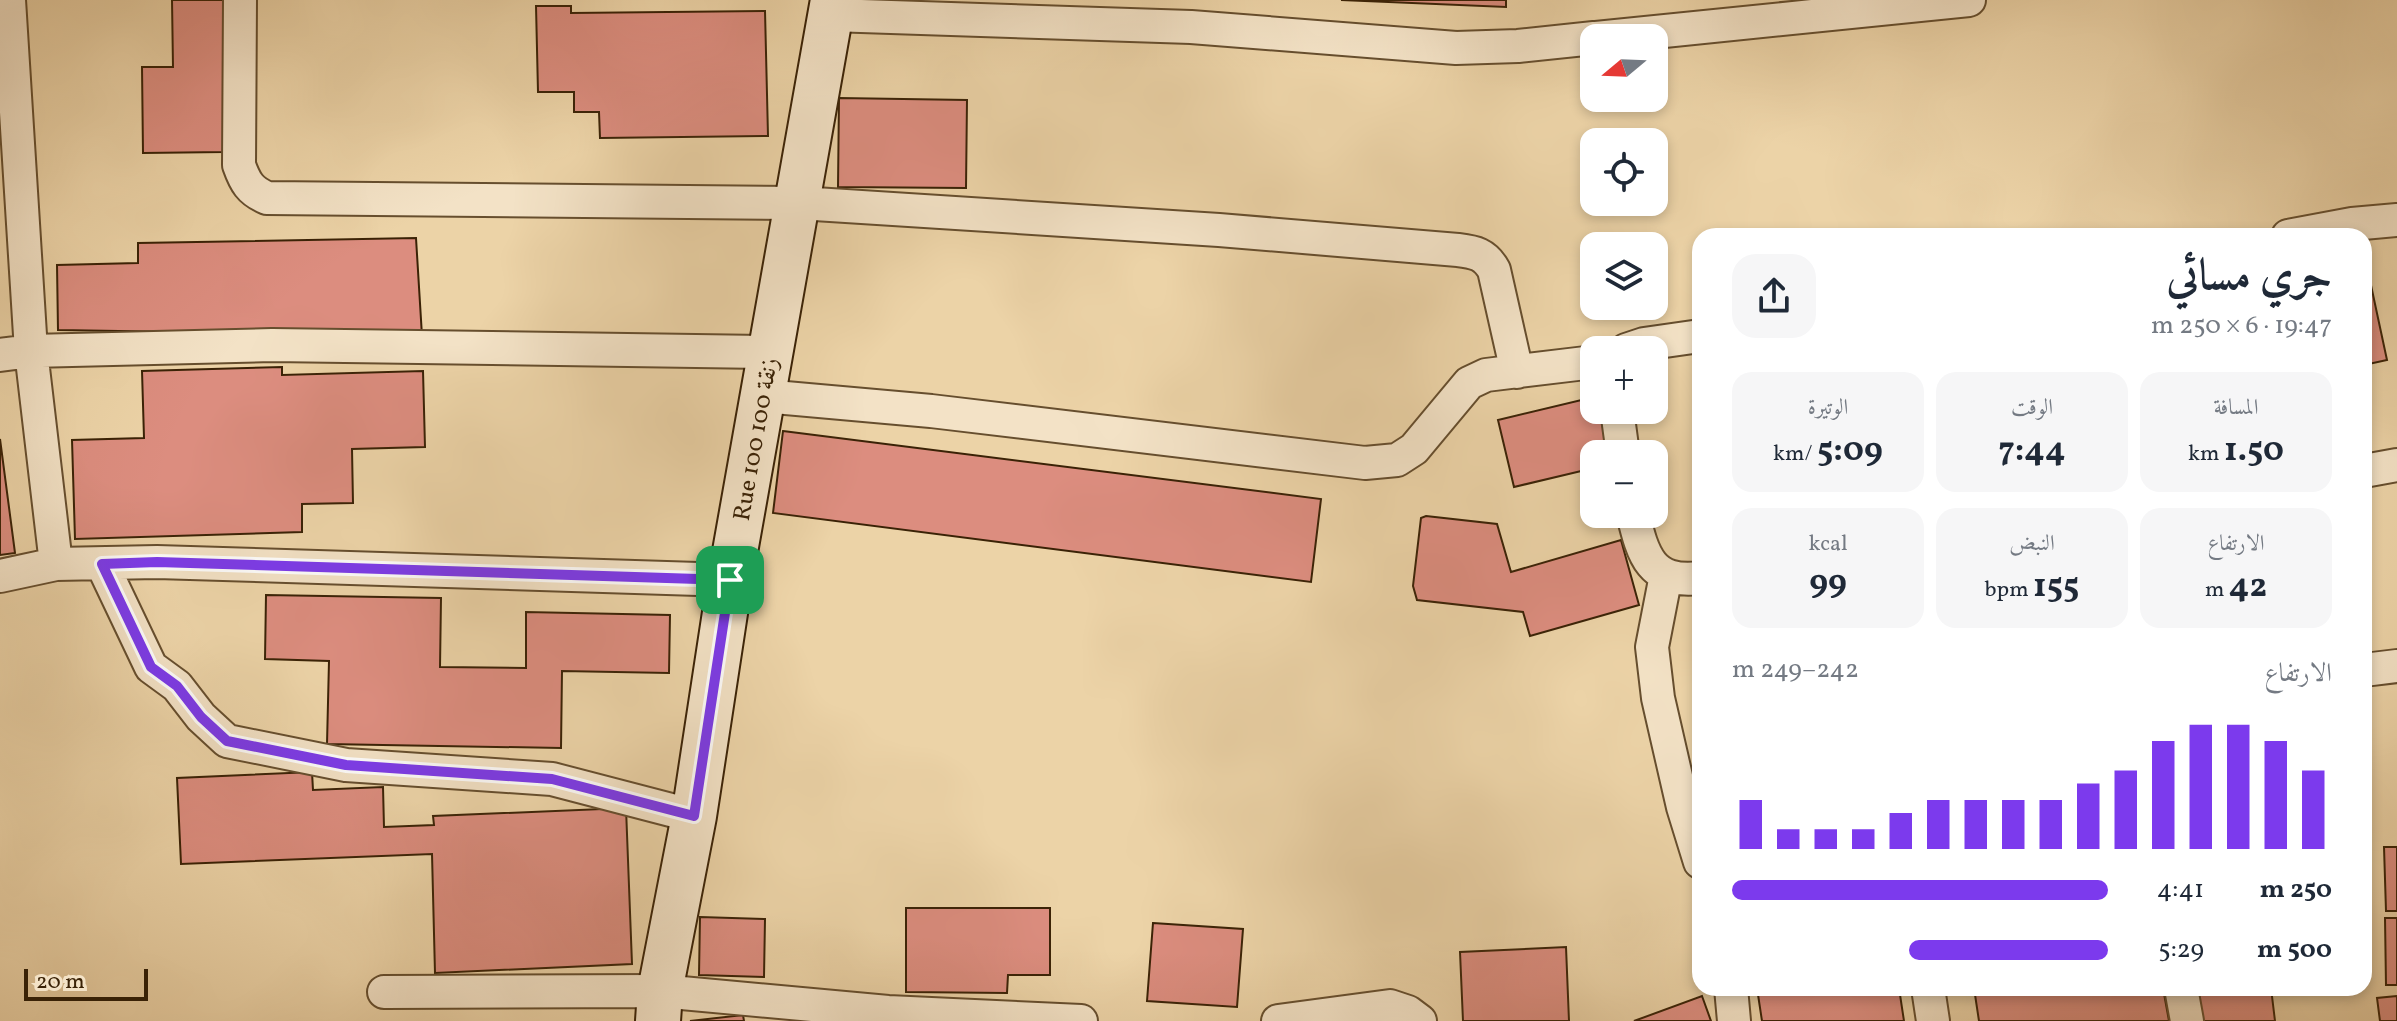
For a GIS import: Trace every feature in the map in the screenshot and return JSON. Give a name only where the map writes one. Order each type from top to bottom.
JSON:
[{"type":"street","points":[[9,0],[16,353],[56,564]]},
{"type":"street","points":[[240,0],[239,165],[245,183],[256,194],[267,198],[799,203],[1219,230],[1473,252],[1489,260],[1494,270],[1517,372]]},
{"type":"street","points":[[1668,31],[1969,0]]},
{"type":"street","points":[[832,8],[1191,27],[1456,48],[1580,40]]},
{"type":"street","name":"Rue 100 زنقة 100","points":[[659,1006],[694,816],[730,580],[832,8]]},
{"type":"street","points":[[2331,228],[2397,220]]},
{"type":"street","points":[[1668,341],[1692,337]]},
{"type":"street","points":[[16,353],[272,345],[771,352]]},
{"type":"street","points":[[763,396],[931,411],[1365,463],[1397,460],[1414,449],[1469,383],[1486,375],[1580,364]]},
{"type":"street","points":[[2372,470],[2397,465]]},
{"type":"street","points":[[1637,528],[1643,550],[1655,570],[1678,581],[1692,579]]},
{"type":"street","points":[[0,576],[56,564],[157,562],[730,580]]},
{"type":"street","points":[[102,564],[151,667],[177,686],[201,717],[227,741],[346,765],[552,779],[694,816]]},
{"type":"street","points":[[1666,575],[1652,647],[1658,698],[1692,836]]},
{"type":"street","points":[[2372,669],[2397,666]]},
{"type":"street","points":[[384,992],[889,1017],[1081,1021]]},
{"type":"street","points":[[1732,996],[1734,1021]]},
{"type":"street","points":[[1929,996],[1933,1021]]},
{"type":"street","points":[[2182,996],[2187,1021]]},
{"type":"street","points":[[1278,1021],[1390,1006],[1408,1012],[1420,1021]]},
{"type":"building","points":[[172,0],[224,0],[224,152],[143,153],[142,67],[173,67]]},
{"type":"building","points":[[1341,0],[1506,0],[1506,7]]},
{"type":"building","points":[[536,6],[571,6],[571,13],[765,11],[768,136],[600,138],[599,112],[574,112],[574,92],[538,92]]},
{"type":"building","points":[[839,98],[967,100],[966,188],[838,187]]},
{"type":"building","points":[[416,238],[422,336],[58,330],[57,265],[138,263],[138,243]]},
{"type":"building","points":[[2372,290],[2387,360],[2372,363]]},
{"type":"building","points":[[282,367],[282,375],[423,371],[425,447],[352,449],[353,503],[302,504],[302,532],[75,539],[72,440],[144,438],[142,371]]},
{"type":"building","points":[[1580,400],[1580,424],[1602,424],[1606,440],[1580,440],[1580,471],[1514,487],[1498,420]]},
{"type":"building","points":[[783,431],[1321,499],[1311,582],[773,513]]},
{"type":"building","points":[[0,439],[15,553],[0,555]]},
{"type":"building","points":[[1421,518],[1497,524],[1511,572],[1621,540],[1639,605],[1530,636],[1523,612],[1417,600],[1413,586]]},
{"type":"building","points":[[266,595],[441,598],[440,667],[526,668],[526,612],[670,615],[669,673],[562,671],[561,748],[327,744],[329,661],[265,659]]},
{"type":"building","points":[[312,772],[313,790],[383,787],[384,827],[434,825],[433,816],[626,808],[632,964],[435,973],[432,854],[181,864],[177,778]]},
{"type":"building","points":[[2384,847],[2397,847],[2397,911],[2386,911]]},
{"type":"building","points":[[906,908],[1050,908],[1050,975],[1008,975],[1007,993],[906,992]]},
{"type":"building","points":[[700,917],[765,919],[764,977],[699,975]]},
{"type":"building","points":[[2385,918],[2397,918],[2397,985],[2386,985]]},
{"type":"building","points":[[1153,923],[1243,929],[1237,1007],[1147,1001]]},
{"type":"building","points":[[1566,947],[1569,1021],[1463,1021],[1460,952]]},
{"type":"building","points":[[1702,996],[1711,1021],[1634,1021]]},
{"type":"building","points":[[1758,996],[1900,996],[1904,1021],[1762,1021]]},
{"type":"building","points":[[1975,996],[2164,996],[2169,1021],[1979,1021]]},
{"type":"building","points":[[2199,996],[2272,996],[2275,1021],[2202,1021]]},
{"type":"building","points":[[2397,996],[2397,1021],[2380,1021],[2377,998]]},
{"type":"building","points":[[743,1015],[744,1021],[690,1021]]},
{"type":"route","points":[[157,562],[730,580],[694,816],[552,779],[346,765],[227,741],[201,717],[177,686],[151,667],[102,564],[157,562]]}]
